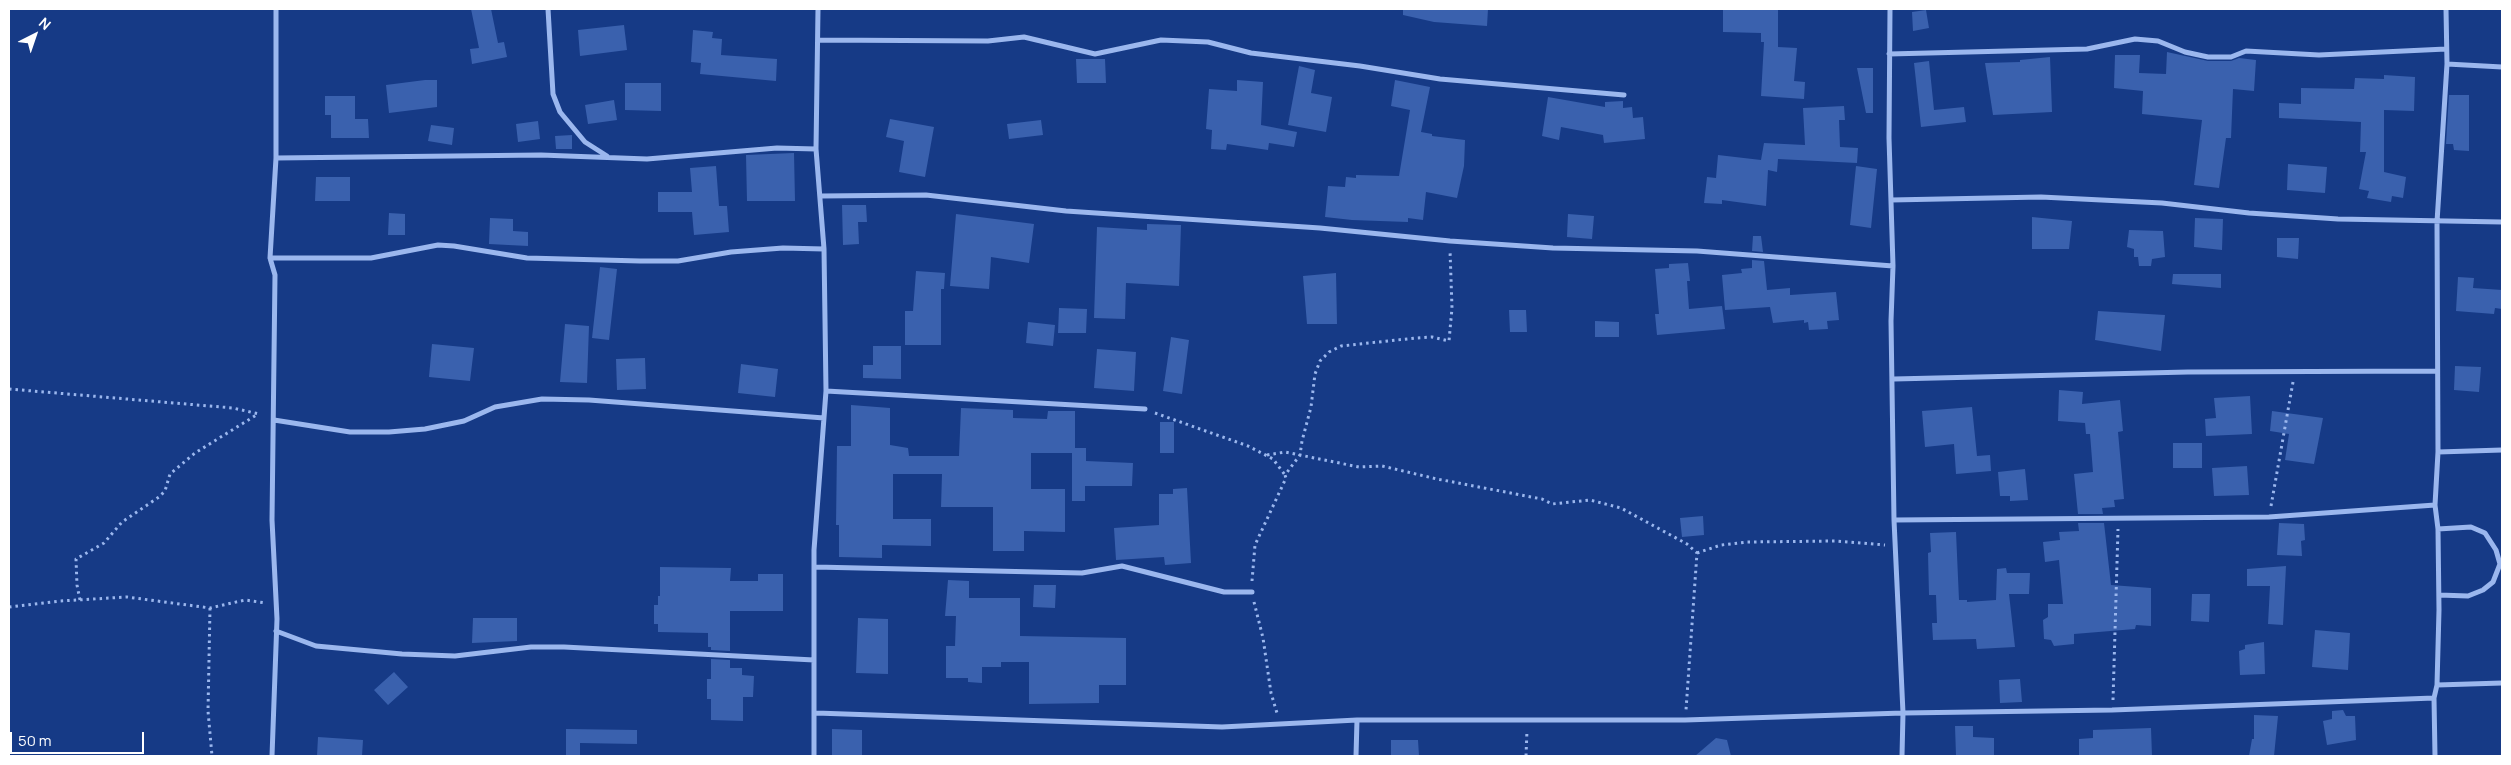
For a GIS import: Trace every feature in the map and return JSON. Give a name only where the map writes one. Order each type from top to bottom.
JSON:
[{"type":"street","points":[[272,756],[276,631],[272,520],[275,275],[270,258],[276,158],[276,9]]},
{"type":"street","points":[[548,9],[553,94],[560,112],[584,142],[608,156]]},
{"type":"street","points":[[814,756],[816,713],[814,550],[826,391],[824,249],[816,149],[818,9]]},
{"type":"street","points":[[1890,9],[1894,520],[1903,713],[1902,756]]},
{"type":"street","points":[[2436,756],[2434,698],[2437,685],[2439,595],[2438,529],[2435,505],[2438,452],[2436,370],[2437,222],[2447,64],[2446,9]]},
{"type":"street","points":[[819,40],[988,41],[1024,37],[1095,54],[1162,40],[1208,42],[1251,53],[1360,66],[1440,79],[1624,95]]},
{"type":"street","points":[[1889,54],[2087,49],[2135,39],[2158,41],[2185,52],[2208,57],[2231,58],[2246,51],[2319,55],[2446,49]]},
{"type":"street","points":[[2447,64],[2502,67]]},
{"type":"street","points":[[276,158],[608,156],[648,159],[777,148],[816,149]]},
{"type":"street","points":[[820,196],[926,195],[1066,211],[1320,228],[1450,241],[1553,248],[1697,251],[1893,266]]},
{"type":"street","points":[[1891,200],[2041,197],[2162,203],[2249,213],[2338,219],[2502,222]]},
{"type":"street","points":[[270,258],[371,258],[438,245],[527,258],[640,261],[678,261],[731,252],[783,248],[824,249]]},
{"type":"street","points":[[1894,379],[2188,372],[2436,370]]},
{"type":"street","points":[[826,391],[1145,409]]},
{"type":"street","points":[[274,420],[350,432],[389,432],[425,429],[454,423],[495,407],[542,399],[589,400],[824,418]]},
{"type":"street","points":[[2438,452],[2502,450]]},
{"type":"street","points":[[1894,520],[2269,517],[2435,505]]},
{"type":"street","points":[[2438,529],[2471,527],[2485,533],[2496,550],[2500,564],[2493,582],[2483,590],[2468,596],[2439,595]]},
{"type":"street","points":[[815,566],[1082,573],[1122,566],[1224,592],[1252,592]]},
{"type":"street","points":[[276,631],[316,646],[402,654],[455,656],[531,647],[564,647],[814,660]]},
{"type":"street","points":[[2437,685],[2502,683]]},
{"type":"street","points":[[816,713],[1222,727],[1357,720],[1685,720],[1903,713],[2112,710],[2434,698]]},
{"type":"street","points":[[1356,756],[1357,720]]},
{"type":"path","points":[[1280,724],[1271,693],[1264,638],[1252,592],[1255,545],[1285,475],[1300,455],[1311,408],[1315,374],[1320,361],[1329,352],[1341,346],[1432,337],[1449,341],[1452,308],[1450,241]]},
{"type":"path","points":[[2269,517],[2295,372]]},
{"type":"path","points":[[9,389],[233,408],[274,420]]},
{"type":"path","points":[[1145,409],[1248,446],[1267,455],[1285,475]]},
{"type":"path","points":[[80,600],[77,585],[76,559],[104,543],[122,522],[159,497],[165,491],[170,474],[195,452],[258,414]]},
{"type":"path","points":[[1267,455],[1285,452],[1359,467],[1382,466],[1437,479],[1542,498],[1552,504],[1590,500],[1621,508],[1698,552]]},
{"type":"path","points":[[2112,710],[2117,621],[2118,518]]},
{"type":"path","points":[[1698,552],[1721,545],[1747,542],[1836,541],[1895,546]]},
{"type":"path","points":[[1685,720],[1698,552]]},
{"type":"path","points":[[9,607],[127,597],[210,608],[245,600],[276,603]]},
{"type":"path","points":[[210,608],[208,711],[212,756]]},
{"type":"path","points":[[1526,756],[1528,720]]},
{"type":"building","points":[[471,9],[491,9],[498,43],[504,42],[507,57],[472,64],[470,49],[479,48]]},
{"type":"building","points":[[1403,9],[1488,9],[1487,26],[1434,22],[1403,15]]},
{"type":"building","points":[[1723,9],[1778,9],[1778,47],[1797,48],[1794,81],[1805,82],[1804,99],[1761,96],[1764,42],[1761,42],[1761,33],[1723,32]]},
{"type":"building","points":[[1926,10],[1929,28],[1913,31],[1912,12]]},
{"type":"building","points":[[624,25],[627,50],[580,56],[578,30]]},
{"type":"building","points":[[693,30],[713,32],[712,38],[722,39],[721,55],[777,59],[776,81],[700,74],[701,63],[691,62]]},
{"type":"building","points":[[2167,52],[2208,61],[2231,61],[2239,58],[2256,60],[2254,91],[2233,89],[2231,138],[2226,138],[2219,188],[2194,185],[2202,120],[2142,114],[2143,91],[2114,88],[2115,55],[2140,55],[2139,73],[2166,74]]},
{"type":"building","points":[[2050,57],[2052,112],[1993,115],[1985,63],[2020,62],[2020,60]]},
{"type":"building","points":[[1076,59],[1105,59],[1106,83],[1077,83]]},
{"type":"building","points":[[1929,61],[1934,110],[1964,107],[1966,122],[1921,127],[1914,63]]},
{"type":"building","points":[[1299,66],[1315,70],[1311,93],[1332,97],[1326,132],[1288,125]]},
{"type":"building","points":[[1857,68],[1873,68],[1873,113],[1866,113]]},
{"type":"building","points":[[2384,75],[2415,77],[2414,111],[2384,110],[2384,172],[2406,177],[2403,198],[2392,196],[2391,202],[2367,198],[2369,191],[2359,189],[2366,152],[2360,152],[2361,122],[2279,118],[2279,103],[2301,104],[2301,88],[2354,89],[2355,78],[2384,79]]},
{"type":"building","points":[[437,80],[437,107],[389,113],[386,85]]},
{"type":"building","points":[[1237,80],[1263,82],[1261,125],[1297,132],[1294,147],[1269,143],[1268,150],[1227,144],[1226,150],[1211,149],[1212,130],[1206,129],[1209,89],[1237,91]]},
{"type":"building","points":[[1395,80],[1430,87],[1421,132],[1432,134],[1432,136],[1465,140],[1464,166],[1457,198],[1426,192],[1423,220],[1408,218],[1408,222],[1325,217],[1328,186],[1345,187],[1346,177],[1356,178],[1356,175],[1399,176],[1410,110],[1391,106]]},
{"type":"building","points":[[625,83],[661,83],[661,111],[625,110]]},
{"type":"building","points":[[2449,95],[2469,95],[2469,151],[2454,150],[2453,144],[2446,144]]},
{"type":"building","points":[[325,96],[355,96],[355,119],[368,119],[369,138],[331,138],[331,115],[325,115]]},
{"type":"building","points":[[1548,97],[1605,107],[1605,102],[1623,101],[1623,108],[1632,107],[1633,118],[1643,117],[1645,139],[1604,143],[1603,135],[1561,127],[1559,140],[1542,136]]},
{"type":"building","points":[[614,100],[617,120],[588,124],[585,105]]},
{"type":"building","points":[[1844,106],[1845,120],[1839,120],[1840,147],[1858,148],[1857,163],[1778,159],[1777,172],[1768,170],[1766,206],[1722,200],[1722,204],[1704,203],[1707,177],[1716,178],[1718,155],[1761,160],[1764,143],[1805,145],[1803,108]]},
{"type":"building","points":[[890,119],[934,127],[925,177],[899,172],[904,141],[886,137]]},
{"type":"building","points":[[1041,120],[1043,135],[1009,139],[1007,124]]},
{"type":"building","points":[[538,121],[540,139],[518,142],[516,124]]},
{"type":"building","points":[[431,125],[454,128],[452,145],[428,141]]},
{"type":"building","points":[[572,135],[572,149],[556,149],[555,136]]},
{"type":"building","points":[[794,153],[795,201],[747,201],[746,155]]},
{"type":"building","points":[[2288,164],[2327,167],[2325,193],[2287,190]]},
{"type":"building","points":[[716,166],[719,206],[727,206],[729,232],[694,235],[692,212],[658,212],[658,192],[692,192],[690,168]]},
{"type":"building","points":[[1856,166],[1877,169],[1871,228],[1850,225]]},
{"type":"building","points":[[316,177],[350,177],[350,201],[315,201]]},
{"type":"building","points":[[842,205],[866,205],[867,222],[858,222],[859,244],[843,245]]},
{"type":"building","points":[[389,213],[405,214],[405,235],[388,235]]},
{"type":"building","points":[[956,214],[1034,224],[1029,263],[991,257],[989,289],[950,286]]},
{"type":"building","points":[[1568,214],[1594,216],[1592,239],[1567,237]]},
{"type":"building","points":[[2032,217],[2072,221],[2069,249],[2032,249]]},
{"type":"building","points":[[490,218],[513,219],[513,231],[528,232],[528,246],[489,244]]},
{"type":"building","points":[[2195,218],[2223,219],[2222,250],[2194,247]]},
{"type":"building","points":[[1147,224],[1181,225],[1179,286],[1126,283],[1125,319],[1094,318],[1097,227],[1147,230]]},
{"type":"building","points":[[2129,230],[2163,231],[2165,257],[2152,259],[2151,266],[2139,266],[2138,257],[2134,257],[2134,249],[2127,247]]},
{"type":"building","points":[[1753,236],[1761,236],[1763,252],[1752,251]]},
{"type":"building","points":[[2277,238],[2299,238],[2298,259],[2277,257]]},
{"type":"building","points":[[1752,260],[1764,261],[1767,290],[1790,288],[1790,295],[1836,292],[1839,320],[1827,321],[1828,329],[1809,330],[1808,322],[1804,323],[1804,320],[1773,323],[1770,307],[1725,310],[1722,275],[1742,273],[1741,269],[1752,268]]},
{"type":"building","points":[[1688,263],[1690,281],[1687,281],[1689,309],[1722,306],[1725,329],[1657,335],[1655,314],[1659,314],[1655,269],[1669,268],[1669,264]]},
{"type":"building","points":[[600,267],[617,269],[609,340],[592,338]]},
{"type":"building","points":[[916,271],[945,273],[944,289],[941,289],[941,345],[905,345],[905,311],[913,311]]},
{"type":"building","points":[[1336,273],[1337,324],[1307,324],[1303,276]]},
{"type":"building","points":[[2173,274],[2221,274],[2221,288],[2172,284]]},
{"type":"building","points":[[2458,277],[2474,278],[2473,288],[2502,290],[2502,309],[2495,308],[2494,314],[2456,311]]},
{"type":"building","points":[[1059,308],[1087,309],[1086,333],[1058,333]]},
{"type":"building","points":[[1509,310],[1526,310],[1527,332],[1510,332]]},
{"type":"building","points":[[2098,311],[2165,315],[2161,351],[2095,340]]},
{"type":"building","points":[[1595,321],[1619,322],[1619,337],[1595,337]]},
{"type":"building","points":[[1028,322],[1055,325],[1053,346],[1026,343]]},
{"type":"building","points":[[565,324],[589,326],[587,383],[560,382]]},
{"type":"building","points":[[1171,337],[1189,340],[1182,394],[1163,391]]},
{"type":"building","points":[[432,344],[474,348],[470,381],[429,377]]},
{"type":"building","points":[[873,346],[901,346],[901,379],[863,378],[863,365],[873,365]]},
{"type":"building","points":[[1097,349],[1136,352],[1134,391],[1094,388]]},
{"type":"building","points":[[645,358],[646,389],[617,390],[616,359]]},
{"type":"building","points":[[741,364],[778,369],[775,397],[738,393]]},
{"type":"building","points":[[2455,366],[2481,367],[2479,392],[2454,390]]},
{"type":"building","points":[[2059,390],[2083,392],[2082,404],[2120,400],[2123,431],[2118,432],[2124,499],[2114,500],[2115,507],[2102,508],[2103,514],[2078,514],[2074,474],[2093,472],[2090,434],[2086,434],[2085,423],[2058,421]]},
{"type":"building","points":[[2250,396],[2252,434],[2206,436],[2205,419],[2216,418],[2214,398]]},
{"type":"building","points":[[851,405],[890,408],[890,445],[908,448],[909,456],[959,456],[961,408],[1013,410],[1013,418],[1047,419],[1048,411],[1075,411],[1075,448],[1086,448],[1086,461],[1133,463],[1132,486],[1085,486],[1085,501],[1072,501],[1072,453],[1031,453],[1031,489],[1065,489],[1065,532],[1024,531],[1024,551],[993,551],[993,507],[941,507],[942,474],[893,474],[893,519],[931,519],[931,546],[882,545],[882,558],[839,557],[839,525],[836,525],[837,446],[851,446]]},
{"type":"building","points":[[1972,407],[1977,456],[1990,455],[1991,471],[1956,474],[1954,444],[1925,447],[1922,411]]},
{"type":"building","points":[[2272,411],[2323,418],[2314,464],[2285,460],[2289,434],[2270,431]]},
{"type":"building","points":[[1160,422],[1174,422],[1174,453],[1160,453]]},
{"type":"building","points":[[2173,443],[2202,443],[2202,468],[2173,468]]},
{"type":"building","points":[[2247,466],[2249,495],[2214,496],[2212,468]]},
{"type":"building","points":[[2025,469],[2028,500],[2010,501],[2010,496],[2000,496],[1998,472]]},
{"type":"building","points":[[1187,488],[1191,563],[1165,565],[1164,557],[1116,560],[1114,528],[1159,525],[1159,494],[1173,494],[1173,489]]},
{"type":"building","points":[[1703,516],[1704,535],[1682,537],[1680,518]]},
{"type":"building","points":[[2078,523],[2104,523],[2111,585],[2151,588],[2151,626],[2136,625],[2135,629],[2074,634],[2074,644],[2054,646],[2051,640],[2044,639],[2043,620],[2048,617],[2048,604],[2063,604],[2059,560],[2045,562],[2043,542],[2060,540],[2059,532],[2079,531]]},
{"type":"building","points":[[2279,523],[2304,524],[2305,540],[2301,541],[2302,556],[2277,555]]},
{"type":"building","points":[[1956,532],[1959,600],[1967,600],[1967,602],[1996,600],[1997,569],[2006,568],[2007,573],[2030,573],[2029,594],[2009,594],[2015,647],[1977,649],[1976,639],[1933,640],[1932,623],[1937,623],[1936,595],[1929,595],[1928,553],[1931,552],[1930,533]]},
{"type":"building","points":[[2286,566],[2283,625],[2268,624],[2270,586],[2247,586],[2247,569]]},
{"type":"building","points":[[660,567],[731,568],[730,581],[758,581],[758,574],[783,574],[783,611],[730,611],[730,651],[711,650],[711,647],[708,647],[708,633],[658,632],[658,624],[654,624],[654,605],[658,605],[658,596],[660,596]]},
{"type":"building","points":[[948,580],[969,581],[969,598],[1020,598],[1020,636],[1126,638],[1126,685],[1099,685],[1099,703],[1029,704],[1029,662],[1001,662],[1001,667],[982,667],[982,683],[968,682],[968,678],[946,678],[946,646],[955,646],[956,616],[945,616]]},
{"type":"building","points":[[1034,585],[1056,585],[1055,608],[1033,607]]},
{"type":"building","points":[[2192,594],[2210,594],[2209,622],[2191,621]]},
{"type":"building","points":[[473,618],[517,618],[517,641],[472,643]]},
{"type":"building","points":[[858,618],[888,619],[888,674],[856,673]]},
{"type":"building","points":[[2315,630],[2350,633],[2348,670],[2312,667]]},
{"type":"building","points":[[2264,642],[2265,674],[2240,675],[2239,651],[2245,649],[2245,645]]},
{"type":"building","points":[[711,659],[730,660],[730,668],[742,668],[742,675],[754,676],[753,697],[743,697],[743,721],[711,720],[711,699],[707,699],[707,679],[711,679]]},
{"type":"building","points":[[394,672],[408,687],[388,705],[374,690]]},
{"type":"building","points":[[2020,679],[2022,702],[2000,703],[1999,680]]},
{"type":"building","points":[[2343,710],[2346,716],[2355,716],[2356,740],[2327,745],[2323,721],[2332,719],[2332,711]]},
{"type":"building","points":[[2254,715],[2278,716],[2274,756],[2249,756],[2252,739],[2254,739]]},
{"type":"building","points":[[1955,726],[1973,726],[1973,737],[1994,738],[1994,756],[1956,756]]},
{"type":"building","points":[[2151,728],[2152,756],[2079,756],[2079,739],[2093,738],[2093,730]]},
{"type":"building","points":[[566,729],[637,730],[637,744],[580,743],[580,756],[566,756]]},
{"type":"building","points":[[832,729],[862,730],[862,756],[832,756]]},
{"type":"building","points":[[318,737],[363,740],[362,756],[317,756]]},
{"type":"building","points":[[1716,738],[1727,740],[1731,756],[1695,756]]},
{"type":"building","points":[[1391,740],[1418,740],[1419,756],[1391,756]]}]
